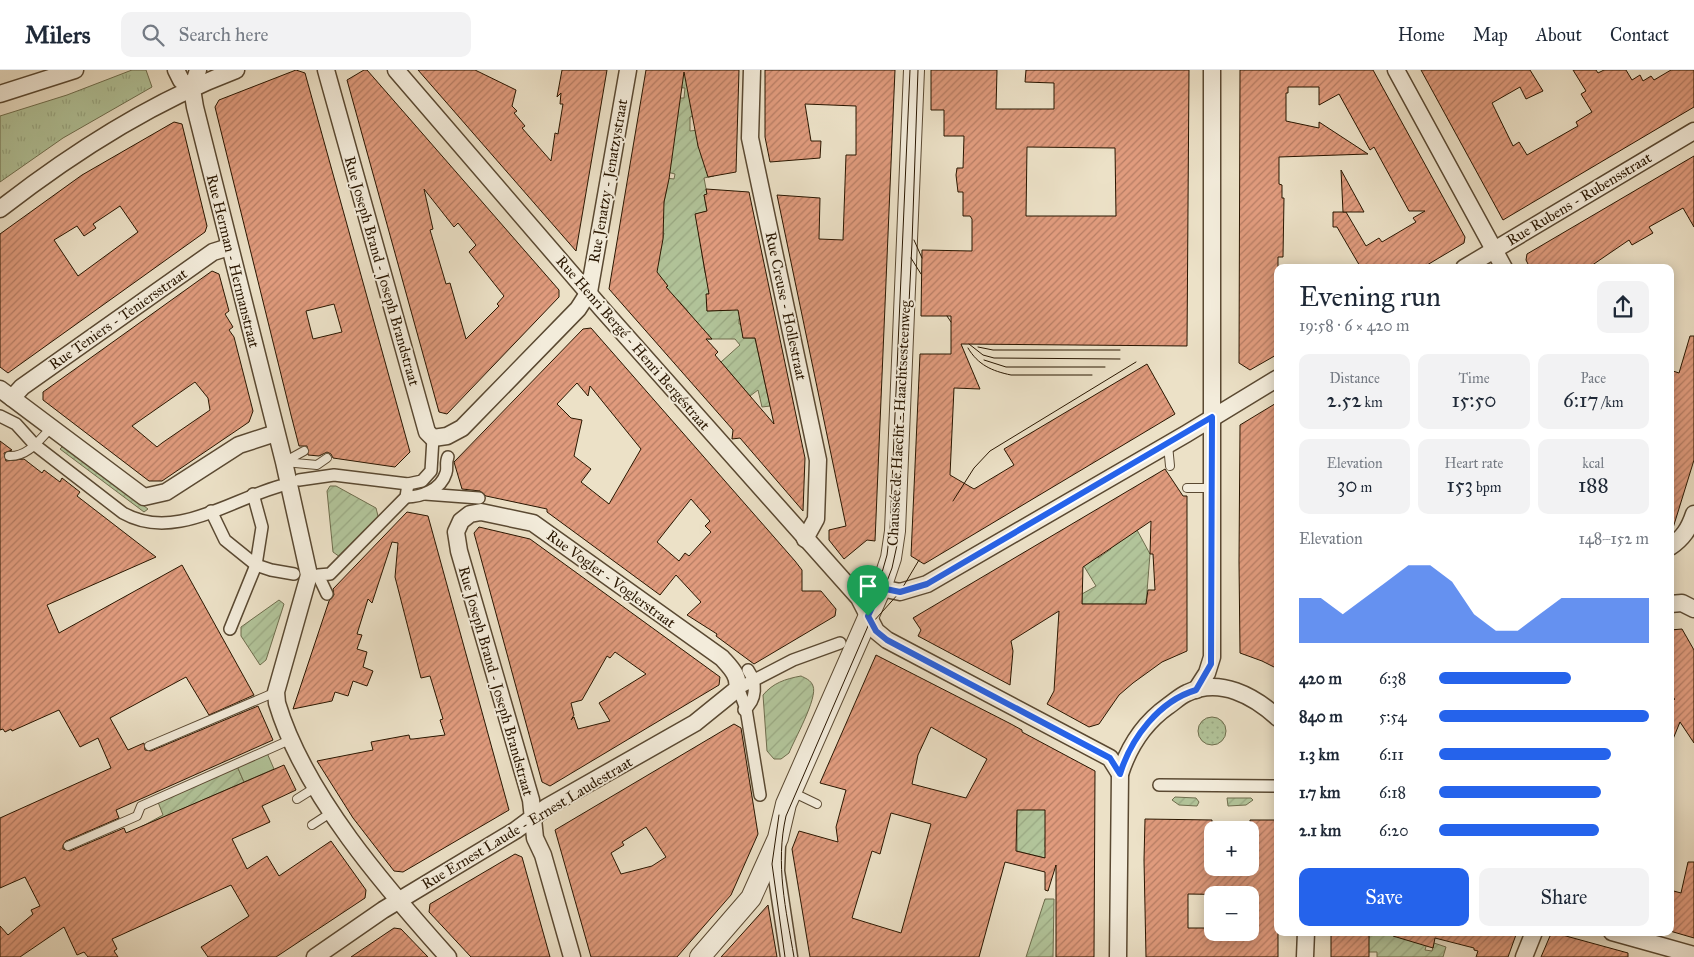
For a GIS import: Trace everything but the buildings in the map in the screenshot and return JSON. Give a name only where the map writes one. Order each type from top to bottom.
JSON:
[{"type":"street","points":[[0,94],[75,70]]},
{"type":"street","name":"Rue Herman - Hermanstraat","points":[[176,70],[181,80],[192,90]]},
{"type":"street","name":"Rue Herman - Hermanstraat","points":[[198,70],[192,90],[229,247],[284,462],[309,575],[276,692]]},
{"type":"street","points":[[0,209],[81,149],[192,90],[236,70]]},
{"type":"street","name":"Rue Joseph Brand - Joseph Brandstraat","points":[[326,70],[427,432],[433,438],[431,471],[422,481],[408,484]]},
{"type":"street","name":"Rue Henri Bergé - Henri Bergéstraat","points":[[396,70],[858,598],[876,631],[887,640],[1110,758],[1120,774]]},
{"type":"street","name":"Rue Jenatzy - Jenatzystraat","points":[[589,292],[628,70]]},
{"type":"street","name":"Rue Creuse - Hollestraat","points":[[752,70],[750,138],[818,460],[816,519],[805,539]]},
{"type":"street","name":"Chaussée de Haecht - Haachtsesteenweg","points":[[700,957],[751,898],[778,838],[791,792],[881,588],[891,558],[895,531],[914,70]]},
{"type":"street","points":[[1196,690],[1207,673],[1212,657],[1212,70]]},
{"type":"street","points":[[1396,70],[1502,264]]},
{"type":"street","name":"Rue Rubens - Rubensstraat","points":[[1471,264],[1694,131]]},
{"type":"street","name":"Rue Teniers - Teniersstraat","points":[[6,394],[22,387],[213,252],[229,247]]},
{"type":"street","points":[[433,438],[447,436],[462,428],[578,308],[589,292]]},
{"type":"street","points":[[881,588],[900,592],[927,584],[1168,445],[1274,380]]},
{"type":"street","points":[[6,394],[137,494],[150,497],[166,492],[239,445],[276,433]]},
{"type":"street","points":[[0,416],[16,424],[35,445],[123,513],[137,521],[171,524],[188,521],[253,494],[280,486]]},
{"type":"street","points":[[425,494],[438,485],[446,474],[448,457]]},
{"type":"street","points":[[299,480],[334,475],[408,484],[406,497],[330,574],[318,575],[327,594]]},
{"type":"street","points":[[230,629],[256,565],[262,527],[253,494]]},
{"type":"street","points":[[406,497],[425,494],[479,498]]},
{"type":"street","points":[[211,510],[225,540],[256,565],[294,574]]},
{"type":"street","name":"Rue Vogler - Voglerstraat","points":[[461,521],[470,514],[481,512],[533,523],[722,658],[735,674],[738,681],[738,689]]},
{"type":"street","points":[[1674,544],[1680,540],[1690,527],[1694,514]]},
{"type":"street","name":"Rue Joseph Brand - Joseph Brandstraat","points":[[461,521],[456,532],[459,551],[531,800],[535,838],[544,855],[572,957]]},
{"type":"street","points":[[1674,604],[1682,603],[1692,607]]},
{"type":"street","points":[[760,795],[744,710],[738,689],[793,660],[840,643]]},
{"type":"street","points":[[1212,657],[1226,688]]},
{"type":"street","points":[[744,710],[754,693],[755,681],[748,670]]},
{"type":"street","points":[[1118,957],[1120,774],[1124,760],[1142,729],[1154,716],[1187,693],[1196,690],[1226,688],[1262,703],[1274,714]]},
{"type":"street","name":"Rue Ernest Laude - Ernest Laudestraat","points":[[315,957],[398,901],[548,807],[695,723],[738,689]]},
{"type":"street","points":[[276,692],[280,715],[316,786],[332,812],[398,901],[448,957]]},
{"type":"street","points":[[1159,785],[1274,786]]},
{"type":"street","points":[[778,838],[776,871],[789,957]]},
{"type":"street","points":[[751,898],[764,891],[771,891],[780,902]]},
{"type":"street","points":[[1305,957],[1306,936]]},
{"type":"street","points":[[1524,957],[1532,936]]},
{"type":"street","points":[[1626,936],[1694,955]]},
{"type":"lane","points":[[9,456],[16,456],[26,452],[51,428]]},
{"type":"lane","points":[[1168,445],[1170,466]]},
{"type":"lane","points":[[284,462],[304,451]]},
{"type":"lane","points":[[284,462],[317,465],[327,458]]},
{"type":"lane","points":[[1187,488],[1212,488]]},
{"type":"lane","points":[[149,746],[276,692]]},
{"type":"lane","points":[[68,846],[137,816],[141,806],[292,739]]},
{"type":"lane","points":[[298,799],[316,786]]},
{"type":"lane","points":[[791,792],[817,804]]},
{"type":"lane","points":[[312,825],[332,812]]},
{"type":"green space","points":[[132,70],[146,70],[152,87],[63,138],[0,182],[0,116],[67,95]]},
{"type":"green space","points":[[673,70],[693,72],[694,116],[690,117],[690,131],[698,130],[698,146],[710,161],[714,176],[704,178],[707,194],[704,195],[707,211],[696,214],[705,273],[730,293],[707,294],[707,311],[731,310],[748,300],[742,319],[739,319],[739,324],[742,324],[743,338],[755,338],[770,406],[762,407],[758,390],[750,396],[721,362],[740,345],[735,339],[708,339],[708,334],[701,340],[687,310],[677,299],[672,303],[662,291],[668,286],[657,276],[652,255],[663,238],[664,233],[658,233],[667,187],[666,178],[674,179],[675,174],[667,172],[672,157],[665,156],[679,98],[684,98],[685,88],[672,87]]},
{"type":"green space","points":[[66,447],[148,509],[144,512],[60,449]]},
{"type":"green space","points":[[330,486],[336,486],[376,508],[379,520],[340,557],[333,552],[327,491]]},
{"type":"green space","points":[[1137,530],[1150,554],[1146,604],[1140,619],[1132,604],[1082,604],[1082,594],[1096,586],[1082,563],[1095,555],[1098,558],[1111,549],[1110,547]]},
{"type":"green space","points":[[279,600],[284,604],[266,660],[260,665],[241,636],[241,627]]},
{"type":"green space","points":[[801,676],[813,686],[812,700],[789,753],[781,759],[774,759],[767,751],[763,695],[780,682]]},
{"type":"green space","points":[[1212,717],[1222,721],[1226,731],[1222,741],[1212,745],[1202,741],[1198,731],[1202,721]]},
{"type":"green space","points":[[267,753],[274,769],[244,782],[237,766]]},
{"type":"green space","points":[[237,766],[244,782],[141,827],[163,815],[158,802]]},
{"type":"green space","points":[[1175,797],[1196,798],[1199,802],[1197,806],[1179,805],[1172,800]]},
{"type":"green space","points":[[1227,798],[1251,798],[1253,800],[1246,805],[1228,806]]},
{"type":"green space","points":[[1017,807],[1047,810],[1045,846],[1049,859],[1017,851]]},
{"type":"green space","points":[[1045,899],[1054,899],[1053,957],[1026,957]]},
{"type":"green space","points":[[1369,936],[1400,936],[1400,938],[1427,943],[1425,950],[1432,951],[1434,943],[1446,947],[1443,957],[1377,957],[1377,952],[1366,952],[1366,938],[1369,938]]},
{"type":"tram line","points":[[879,583],[887,555],[890,530],[910,70]]},
{"type":"tram line","points":[[794,957],[785,904],[781,852],[786,816],[884,589],[892,568],[897,545],[912,243],[918,70]]},
{"type":"tram line","points":[[914,240],[922,258]]},
{"type":"tram line","points":[[911,258],[921,274]]},
{"type":"tram line","points":[[947,316],[951,322]]},
{"type":"tram line","points":[[969,344],[983,355],[994,358],[1120,359]]},
{"type":"tram line","points":[[978,347],[993,350],[1120,350]]},
{"type":"tram line","points":[[968,348],[981,363],[1011,375],[1092,375]]},
{"type":"tram line","points":[[984,360],[1006,367],[1105,367]]},
{"type":"tram line","points":[[953,501],[974,468],[990,451],[1136,362]]},
{"type":"tram line","points":[[873,622],[900,592],[919,560]]},
{"type":"tram line","points":[[779,815],[772,864],[785,957]]},
{"type":"route","points":[[1212,417],[1211,664],[1203,682],[1196,690],[1187,693],[1154,716],[1142,729],[1124,760],[1120,774],[1110,758],[887,640],[876,631],[868,616],[881,588],[900,592],[927,584],[1168,445],[1212,417]]}]
